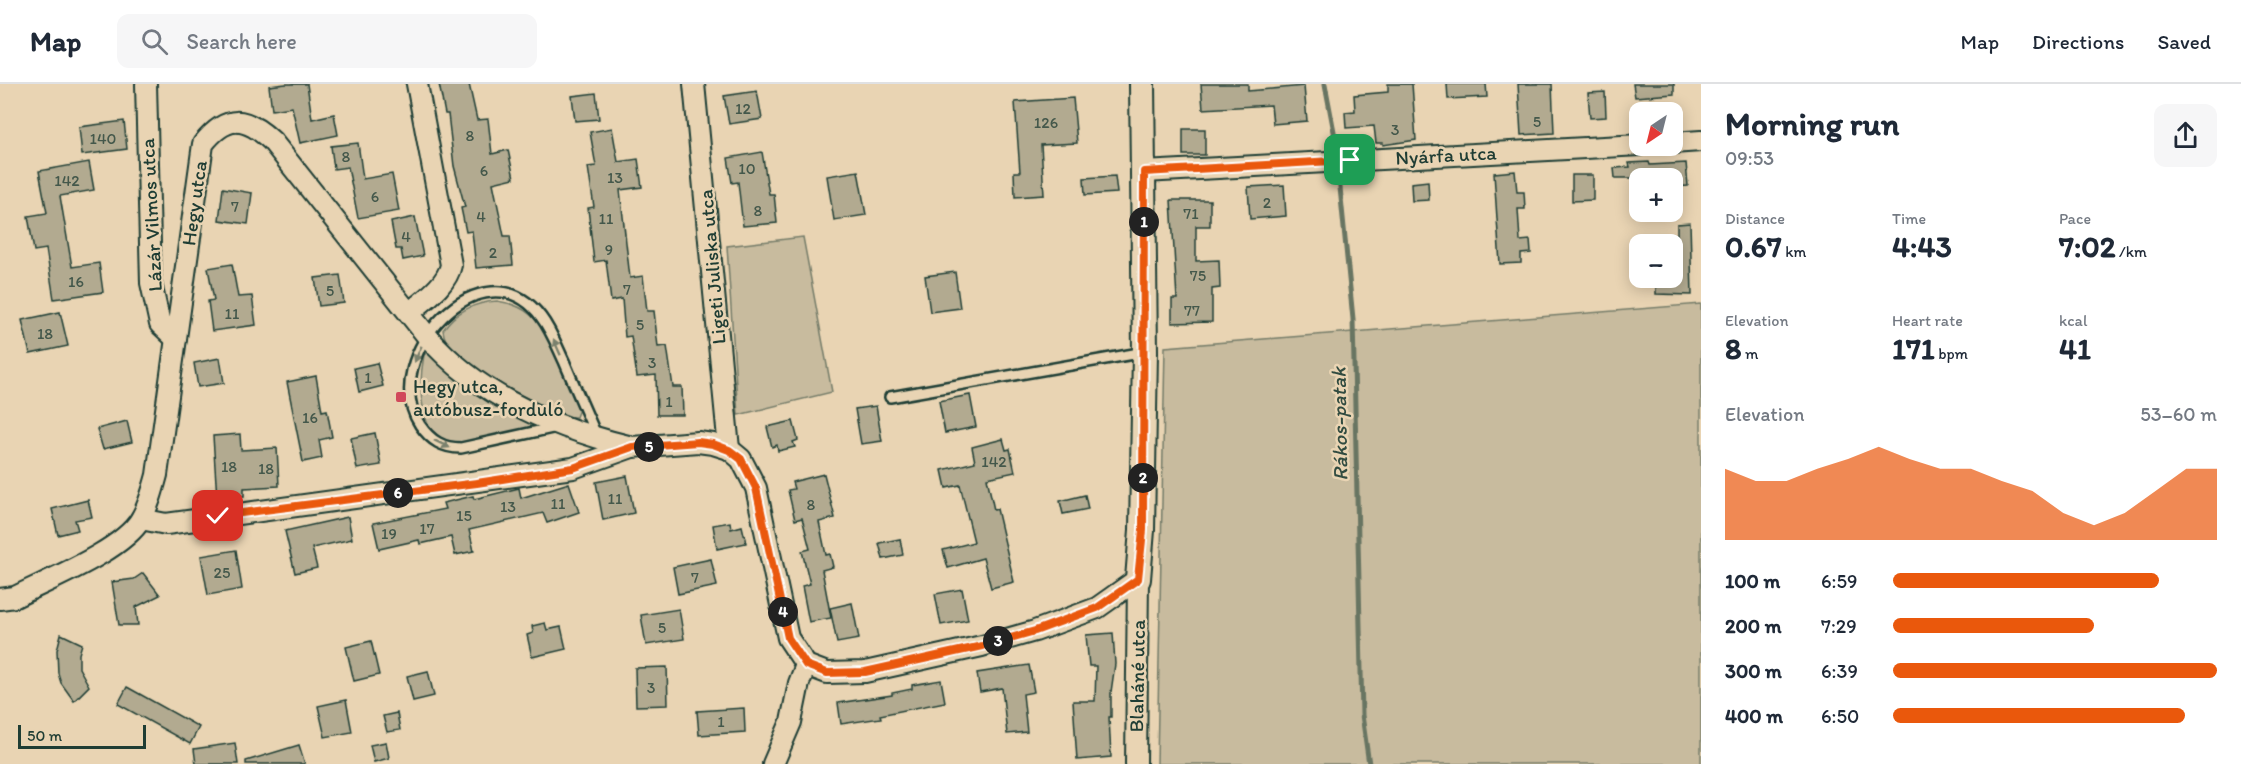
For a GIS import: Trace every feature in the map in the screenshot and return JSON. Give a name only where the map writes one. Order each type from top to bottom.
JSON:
[{"type":"street","name":"Lázár Vilmos utca","points":[[146,84],[151,284],[160,324],[176,339]]},
{"type":"street","points":[[409,313],[442,283],[449,274],[451,265],[417,84]]},
{"type":"street","name":"Ligeti Juliska utca","points":[[694,84],[729,450]]},
{"type":"street","name":"Blaháné utca","points":[[1136,764],[1138,579],[1143,530],[1145,352],[1142,84]]},
{"type":"street","name":"Hegy utca","points":[[0,599],[15,597],[109,549],[121,541],[141,519],[150,501],[157,475],[202,144],[224,123],[237,121],[261,131],[272,141],[427,336],[453,363],[505,399],[562,426],[598,439],[632,447]]},
{"type":"street","points":[[1683,142],[1701,141]]},
{"type":"street","name":"Nyárfa utca","points":[[1144,172],[1629,146]]},
{"type":"street","points":[[141,519],[166,524],[573,468],[632,447],[698,442],[713,444],[729,450],[741,459],[756,488],[788,638],[806,665],[827,673],[843,674],[865,672],[982,646],[1035,631],[1097,608],[1138,579]]},
{"type":"street","points":[[773,764],[791,722],[806,665]]},
{"type":"lane","points":[[562,426],[461,448],[447,448],[435,441],[418,421],[410,398],[411,373],[416,355],[443,315],[459,302],[472,296],[500,292],[525,302],[540,315],[550,332],[598,439]]},
{"type":"lane","points":[[890,397],[1145,352]]},
{"type":"shaded area","points":[[803,237],[832,392],[738,415],[727,246]]},
{"type":"shaded area","points":[[497,301],[525,310],[545,332],[579,409],[576,417],[569,417],[555,411],[496,382],[459,357],[448,344],[443,330],[453,318],[473,306]]},
{"type":"shaded area","points":[[1701,304],[1701,764],[1157,764],[1165,347]]},
{"type":"shaded area","points":[[431,350],[535,423],[534,426],[476,441],[457,443],[444,441],[434,433],[427,422],[421,395],[424,355]]},
{"type":"building","points":[[307,84],[312,119],[334,114],[338,135],[300,143],[292,107],[272,110],[269,86]]},
{"type":"building","points":[[439,84],[469,84],[477,120],[488,119],[492,154],[508,150],[514,178],[493,183],[504,236],[510,236],[513,265],[476,268],[472,231],[466,232],[461,208],[465,207],[454,166],[448,114],[445,114]]},
{"type":"building","points":[[1201,84],[1248,84],[1248,91],[1304,86],[1307,121],[1273,124],[1271,105],[1203,109]]},
{"type":"building","points":[[1388,84],[1412,84],[1416,140],[1383,145],[1383,143],[1376,143],[1374,126],[1346,128],[1345,112],[1355,111],[1354,95],[1388,92]]},
{"type":"building","points":[[1447,84],[1486,84],[1487,97],[1448,99]]},
{"type":"building","points":[[1518,84],[1552,84],[1554,133],[1521,135]]},
{"type":"building","points":[[1633,84],[1674,84],[1674,94],[1635,97]]},
{"type":"building","points":[[757,91],[762,119],[729,124],[724,96]]},
{"type":"building","points":[[1605,92],[1606,117],[1590,118],[1588,93]]},
{"type":"building","points":[[596,93],[599,119],[575,121],[572,96]]},
{"type":"building","points":[[1073,98],[1077,143],[1041,145],[1044,195],[1015,197],[1014,172],[1020,172],[1015,102]]},
{"type":"building","points":[[124,121],[127,149],[82,155],[79,127]]},
{"type":"building","points":[[612,128],[618,162],[638,159],[642,187],[620,190],[630,278],[643,276],[647,311],[654,311],[658,347],[667,346],[673,387],[682,387],[683,415],[657,415],[656,375],[637,377],[631,336],[625,337],[622,299],[611,301],[606,260],[594,262],[588,208],[594,207],[588,167],[596,166],[590,132]]},
{"type":"building","points":[[1183,129],[1205,129],[1205,155],[1183,155]]},
{"type":"building","points":[[358,143],[363,179],[392,174],[399,211],[358,218],[348,167],[334,169],[331,146]]},
{"type":"building","points":[[762,152],[769,194],[774,194],[777,223],[743,226],[738,182],[732,183],[728,158]]},
{"type":"building","points":[[89,162],[94,190],[60,196],[72,267],[99,263],[103,292],[54,299],[46,249],[34,251],[28,216],[47,213],[39,171]]},
{"type":"building","points":[[1649,162],[1650,165],[1686,163],[1688,186],[1683,186],[1683,168],[1629,168],[1629,178],[1615,178],[1614,168],[1630,167],[1629,163]]},
{"type":"building","points":[[858,171],[866,215],[834,220],[827,176]]},
{"type":"building","points":[[1515,171],[1517,192],[1524,192],[1525,209],[1518,209],[1520,241],[1530,240],[1531,253],[1521,254],[1521,263],[1500,264],[1494,173]]},
{"type":"building","points":[[1572,175],[1593,175],[1593,200],[1572,201]]},
{"type":"building","points":[[1115,176],[1117,193],[1085,195],[1084,178]]},
{"type":"building","points":[[1428,181],[1429,200],[1412,201],[1411,183]]},
{"type":"building","points":[[1284,185],[1286,216],[1250,219],[1248,187]]},
{"type":"building","points":[[223,188],[252,193],[248,224],[219,220]]},
{"type":"building","points":[[1171,200],[1210,200],[1210,226],[1196,226],[1196,261],[1219,260],[1220,288],[1212,289],[1212,322],[1172,323],[1172,299],[1177,299]]},
{"type":"building","points":[[415,217],[423,256],[403,260],[401,249],[396,249],[391,222]]},
{"type":"building","points":[[1690,223],[1692,295],[1656,294],[1656,288],[1683,288],[1683,234],[1677,234],[1677,224]]},
{"type":"building","points":[[232,264],[238,297],[252,296],[256,325],[212,331],[208,301],[214,300],[208,268]]},
{"type":"building","points":[[955,272],[960,308],[930,312],[925,276]]},
{"type":"building","points":[[340,275],[344,303],[319,306],[315,278]]},
{"type":"building","points":[[60,312],[68,346],[30,354],[22,320]]},
{"type":"building","points":[[220,358],[224,383],[198,387],[194,363]]},
{"type":"building","points":[[377,363],[383,386],[359,392],[354,368]]},
{"type":"building","points":[[316,376],[322,411],[327,410],[332,437],[319,440],[322,458],[303,462],[287,382]]},
{"type":"building","points":[[970,395],[976,427],[945,433],[939,401]]},
{"type":"building","points":[[876,406],[882,441],[861,444],[855,409]]},
{"type":"building","points":[[127,421],[132,442],[103,449],[97,429]]},
{"type":"building","points":[[793,421],[798,440],[793,442],[795,447],[778,451],[777,445],[772,447],[767,427]]},
{"type":"building","points":[[375,433],[381,465],[357,469],[351,438]]},
{"type":"building","points":[[240,434],[241,450],[277,448],[279,486],[244,488],[244,496],[217,498],[213,436]]},
{"type":"building","points":[[1003,439],[1006,450],[1010,449],[1015,472],[987,478],[994,510],[997,509],[1014,582],[991,588],[983,558],[948,568],[943,550],[974,542],[960,485],[946,488],[942,470],[975,462],[972,447]]},
{"type":"building","points":[[824,474],[835,518],[819,522],[826,555],[830,554],[833,567],[822,570],[831,618],[809,622],[802,586],[810,584],[802,551],[810,549],[802,518],[795,520],[788,490],[794,489],[792,482]]},
{"type":"building","points":[[627,476],[634,513],[603,520],[596,482]]},
{"type":"building","points":[[569,483],[579,512],[547,523],[543,513],[469,530],[474,551],[455,555],[451,537],[420,544],[419,540],[379,549],[373,523],[445,509],[443,503],[473,496],[474,499],[519,488],[521,498]]},
{"type":"building","points":[[1085,495],[1088,509],[1063,514],[1060,501]]},
{"type":"building","points":[[88,500],[92,517],[75,520],[78,530],[58,535],[52,509]]},
{"type":"building","points":[[348,517],[352,539],[312,548],[317,568],[295,573],[285,531]]},
{"type":"building","points":[[730,522],[731,529],[742,526],[746,543],[717,549],[713,525]]},
{"type":"building","points":[[900,539],[903,555],[883,559],[879,543]]},
{"type":"building","points":[[236,550],[242,589],[208,595],[201,556]]},
{"type":"building","points":[[711,559],[717,586],[678,594],[673,567]]},
{"type":"building","points":[[143,573],[160,595],[136,607],[138,625],[119,625],[112,582],[134,579]]},
{"type":"building","points":[[962,589],[968,620],[941,625],[935,594]]},
{"type":"building","points":[[852,603],[859,639],[837,643],[830,608]]},
{"type":"building","points":[[679,609],[684,639],[646,645],[641,615]]},
{"type":"building","points":[[545,623],[547,630],[561,627],[566,649],[532,657],[527,635],[533,633],[532,626]]},
{"type":"building","points":[[1113,633],[1115,664],[1111,692],[1111,717],[1109,717],[1111,757],[1077,760],[1073,701],[1095,701],[1096,666],[1089,666],[1086,635]]},
{"type":"building","points":[[61,634],[82,644],[79,668],[89,686],[74,701],[61,683],[58,673],[57,650]]},
{"type":"building","points":[[371,641],[379,675],[354,681],[346,647]]},
{"type":"building","points":[[1029,665],[1034,692],[1023,694],[1027,732],[1007,734],[1002,688],[980,692],[977,673]]},
{"type":"building","points":[[667,667],[668,705],[636,706],[635,668]]},
{"type":"building","points":[[428,671],[434,696],[413,701],[407,676]]},
{"type":"building","points":[[941,680],[945,702],[880,715],[881,718],[841,724],[838,703],[892,695],[892,693],[912,689],[912,685]]},
{"type":"building","points":[[127,687],[199,727],[190,744],[118,704]]},
{"type":"building","points":[[346,700],[352,732],[325,737],[318,706]]},
{"type":"building","points":[[744,708],[745,732],[699,735],[697,711]]},
{"type":"building","points":[[397,713],[400,730],[387,732],[383,716]]},
{"type":"building","points":[[386,742],[389,758],[374,762],[370,745]]},
{"type":"building","points":[[235,743],[238,764],[196,764],[194,749]]},
{"type":"building","points":[[299,745],[305,764],[246,764],[246,761]]},
{"type":"waterway","name":"Rákos-patak","points":[[1325,84],[1335,137],[1353,319],[1362,715],[1369,764]]},
{"type":"place","name":"Hegy utca, autóbusz-forduló","points":[[401,397]]},
{"type":"route","points":[[218,516],[477,483],[573,468],[632,447],[698,442],[713,444],[729,450],[741,459],[749,471],[756,488],[788,638],[806,665],[827,673],[865,672],[982,646],[1035,631],[1097,608],[1138,579],[1143,530],[1144,172],[1350,160]]}]
